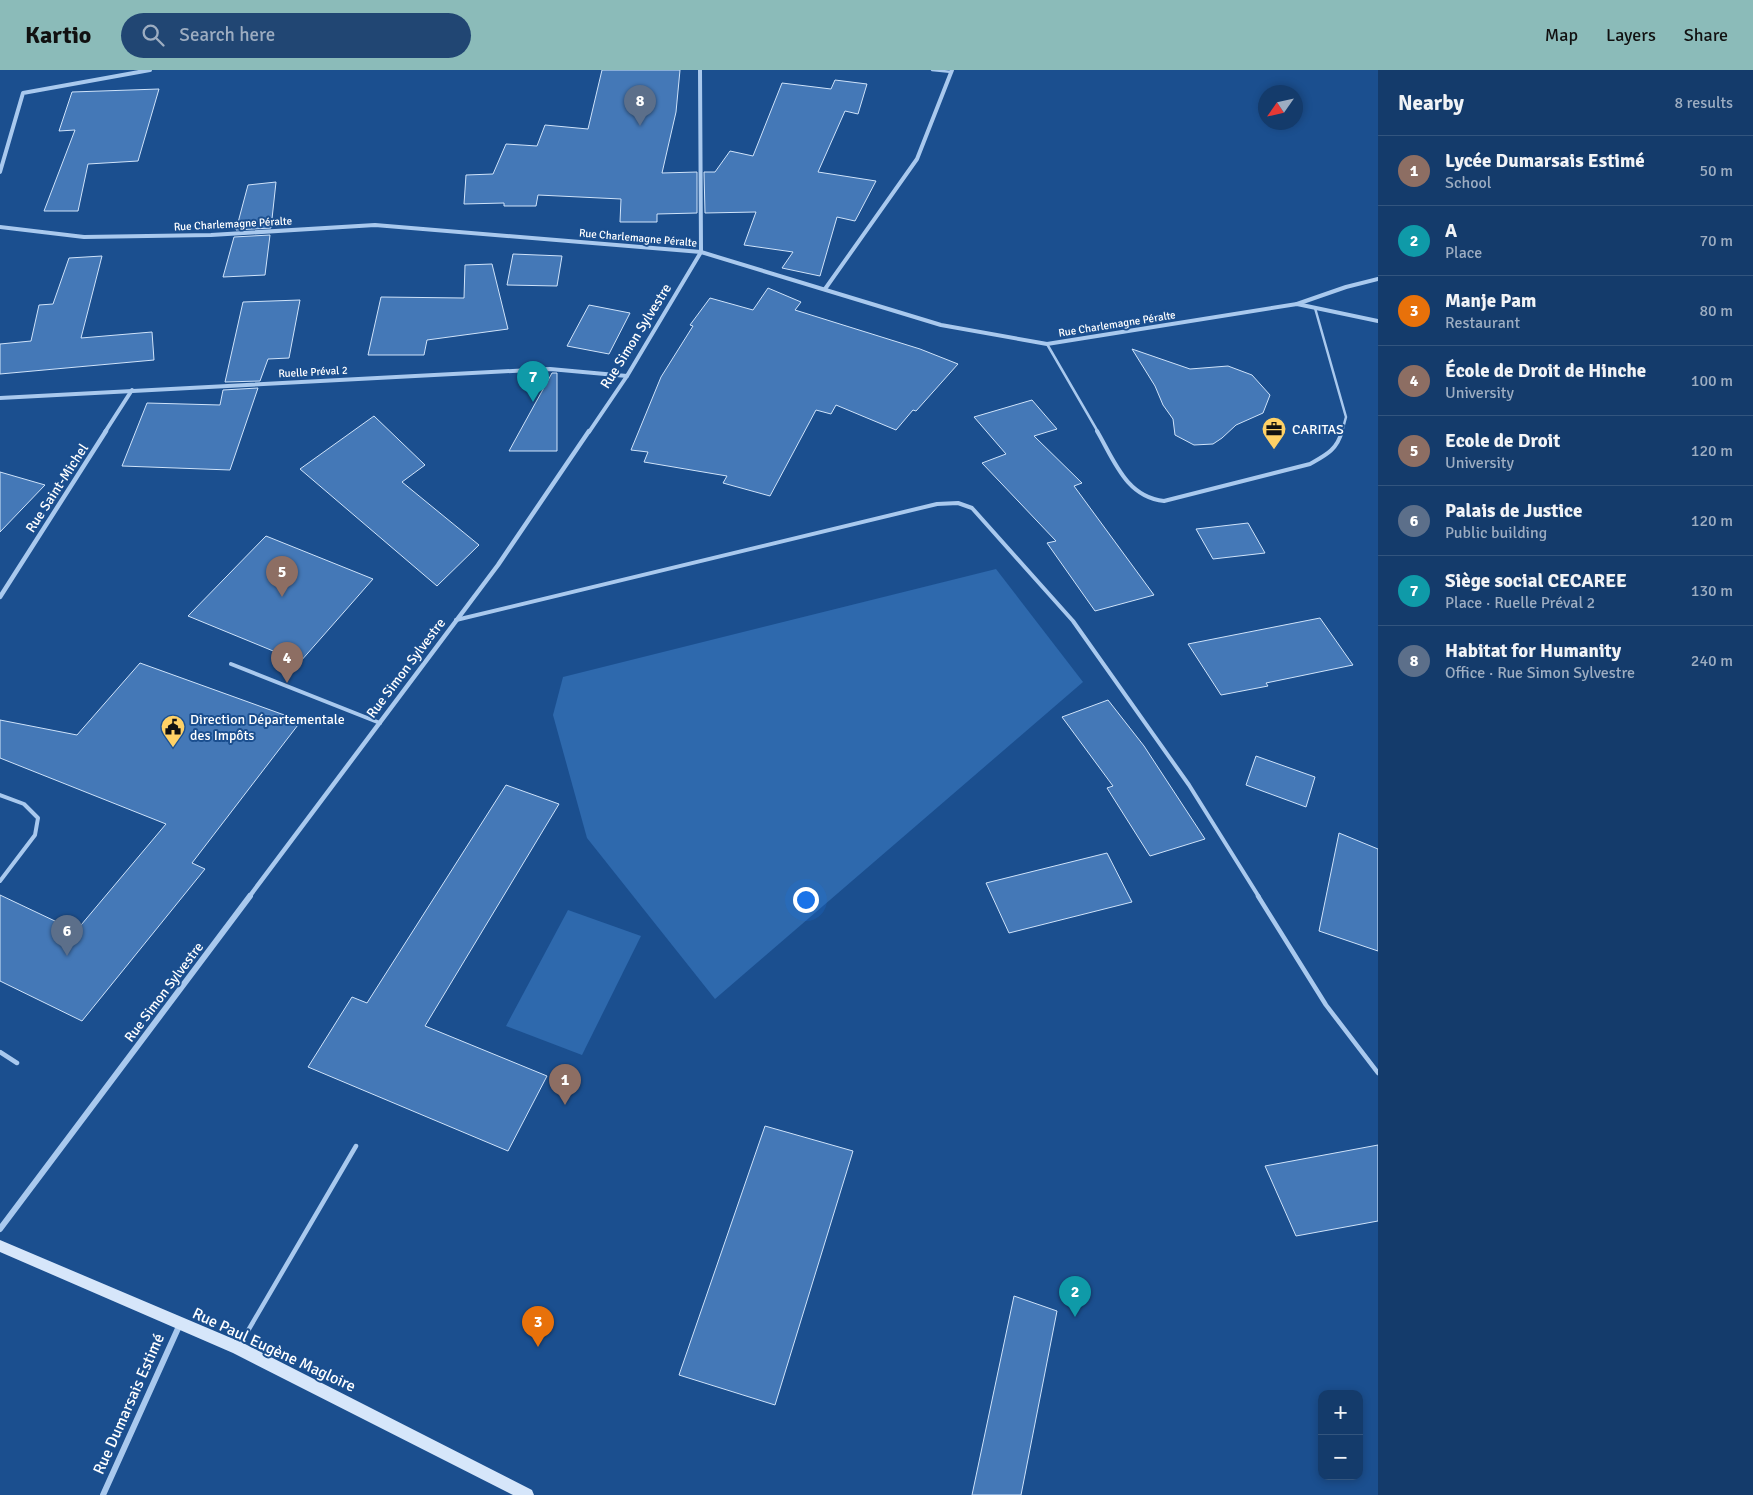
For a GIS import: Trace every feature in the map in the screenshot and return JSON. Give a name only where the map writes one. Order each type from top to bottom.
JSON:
[{"type":"main road","name":"Rue Paul Eugène Magloire","points":[[0,1246],[238,1348],[527,1495]]},
{"type":"street","points":[[0,172],[23,92],[150,70]]},
{"type":"street","points":[[700,70],[701,252]]},
{"type":"street","points":[[824,289],[917,159],[952,71]]},
{"type":"street","name":"Rue Charlemagne Péralte","points":[[0,227],[84,237],[211,235],[375,225],[701,252],[941,325],[1047,344],[1297,304],[1378,321]]},
{"type":"street","name":"Rue Simon Sylvestre","points":[[0,1229],[498,565],[627,376],[701,252]]},
{"type":"street","points":[[1297,304],[1346,287],[1378,279]]},
{"type":"street","name":"Ruelle Préval 2","points":[[0,398],[550,369],[627,376]]},
{"type":"street","name":"Rue Saint-Michel","points":[[0,597],[132,390]]},
{"type":"street","name":"Rue Dumarsais Estimé","points":[[103,1495],[180,1324]]},
{"type":"lane","points":[[932,70],[952,71]]},
{"type":"lane","points":[[1047,344],[1124,478],[1134,491],[1144,497],[1164,501],[1310,464],[1326,455],[1339,443],[1346,417],[1316,308]]},
{"type":"lane","points":[[456,620],[937,504],[958,503],[972,508],[1073,621],[1190,785],[1326,1005],[1378,1073]]},
{"type":"lane","points":[[231,664],[380,723]]},
{"type":"lane","points":[[0,795],[24,804],[38,818],[35,836],[0,881]]},
{"type":"lane","points":[[0,1052],[16,1063]]},
{"type":"lane","points":[[238,1348],[356,1146]]},
{"type":"shaded area","points":[[996,569],[1083,682],[715,999],[587,838],[553,715],[563,677]]},
{"type":"shaded area","points":[[568,910],[641,936],[582,1055],[506,1026]]},
{"type":"building","points":[[602,70],[680,70],[676,112],[662,173],[697,172],[697,213],[657,214],[657,222],[620,222],[621,199],[538,195],[536,206],[504,206],[504,203],[464,204],[466,175],[493,174],[506,144],[537,146],[545,125],[588,129]]},
{"type":"building","points":[[835,80],[867,84],[858,114],[845,111],[818,172],[876,181],[855,221],[837,217],[820,276],[782,268],[793,252],[744,245],[756,212],[705,213],[704,172],[715,172],[730,151],[753,156],[782,83],[831,89]]},
{"type":"building","points":[[159,89],[138,161],[88,164],[78,211],[44,211],[75,130],[59,131],[72,92]]},
{"type":"building","points":[[276,182],[271,228],[236,230],[248,185]]},
{"type":"building","points":[[270,235],[265,275],[223,277],[234,237]]},
{"type":"building","points":[[513,254],[562,256],[557,286],[507,285]]},
{"type":"building","points":[[102,256],[81,338],[152,332],[154,360],[0,374],[0,344],[31,341],[39,305],[53,304],[69,258]]},
{"type":"building","points":[[492,264],[508,329],[427,340],[424,355],[368,355],[381,297],[464,298],[465,265]]},
{"type":"building","points":[[768,288],[801,302],[795,310],[920,349],[958,364],[916,411],[913,410],[896,430],[836,405],[831,414],[816,410],[770,496],[723,483],[727,476],[644,462],[648,452],[631,450],[661,377],[693,326],[690,325],[710,298],[753,310]]},
{"type":"building","points":[[300,300],[289,358],[268,359],[260,381],[225,382],[243,302]]},
{"type":"building","points":[[589,305],[630,313],[609,354],[567,346]]},
{"type":"building","points":[[1132,349],[1190,369],[1228,366],[1252,375],[1270,395],[1263,413],[1236,425],[1213,444],[1194,445],[1175,435],[1173,419],[1163,405],[1155,386]]},
{"type":"building","points":[[552,373],[557,373],[557,451],[509,451]]},
{"type":"building","points":[[258,388],[230,470],[122,466],[147,403],[220,405],[223,390]]},
{"type":"building","points":[[1032,400],[1057,429],[1034,436],[1082,483],[1074,486],[1154,595],[1095,611],[1047,543],[1056,541],[982,463],[1006,454],[974,417]]},
{"type":"building","points":[[374,416],[425,465],[402,482],[479,545],[437,586],[300,469]]},
{"type":"building","points":[[0,472],[45,485],[0,532]]},
{"type":"building","points":[[1248,523],[1265,553],[1213,559],[1196,529]]},
{"type":"building","points":[[266,536],[373,579],[300,662],[188,616]]},
{"type":"building","points":[[1320,618],[1353,665],[1266,683],[1268,686],[1221,695],[1188,644]]},
{"type":"building","points":[[140,663],[301,721],[192,863],[205,869],[82,1021],[0,981],[0,895],[76,931],[166,824],[0,758],[0,720],[77,735]]},
{"type":"building","points":[[1108,700],[1144,746],[1205,839],[1150,856],[1107,788],[1113,786],[1062,717]]},
{"type":"building","points":[[1256,756],[1315,777],[1306,807],[1246,785]]},
{"type":"building","points":[[506,785],[559,804],[425,1026],[547,1076],[508,1151],[308,1067],[352,997],[367,1003]]},
{"type":"building","points":[[1339,833],[1378,849],[1378,951],[1319,931]]},
{"type":"building","points":[[1107,853],[1132,902],[1009,933],[986,883]]},
{"type":"building","points":[[765,1126],[853,1151],[775,1405],[679,1375]]},
{"type":"building","points":[[1378,1145],[1378,1221],[1296,1236],[1265,1166]]},
{"type":"building","points":[[1014,1296],[1057,1311],[1021,1495],[972,1495]]},
{"type":"place","name":"Habitat for Humanity","points":[[640,126]]},
{"type":"place","name":"Siège social CECAREE","points":[[533,402]]},
{"type":"place","name":"CARITAS","points":[[1274,450]]},
{"type":"place","name":"Ecole de Droit","points":[[282,597]]},
{"type":"place","name":"École de Droit de Hinche","points":[[287,683]]},
{"type":"place","name":"Direction Départementale des Impôts","points":[[173,748]]},
{"type":"place","name":"Palais de Justice","points":[[67,956]]},
{"type":"place","name":"Lycée Dumarsais Estimé","points":[[565,1105]]},
{"type":"place","name":"A","points":[[1075,1317]]},
{"type":"place","name":"Manje Pam","points":[[538,1347]]}]
